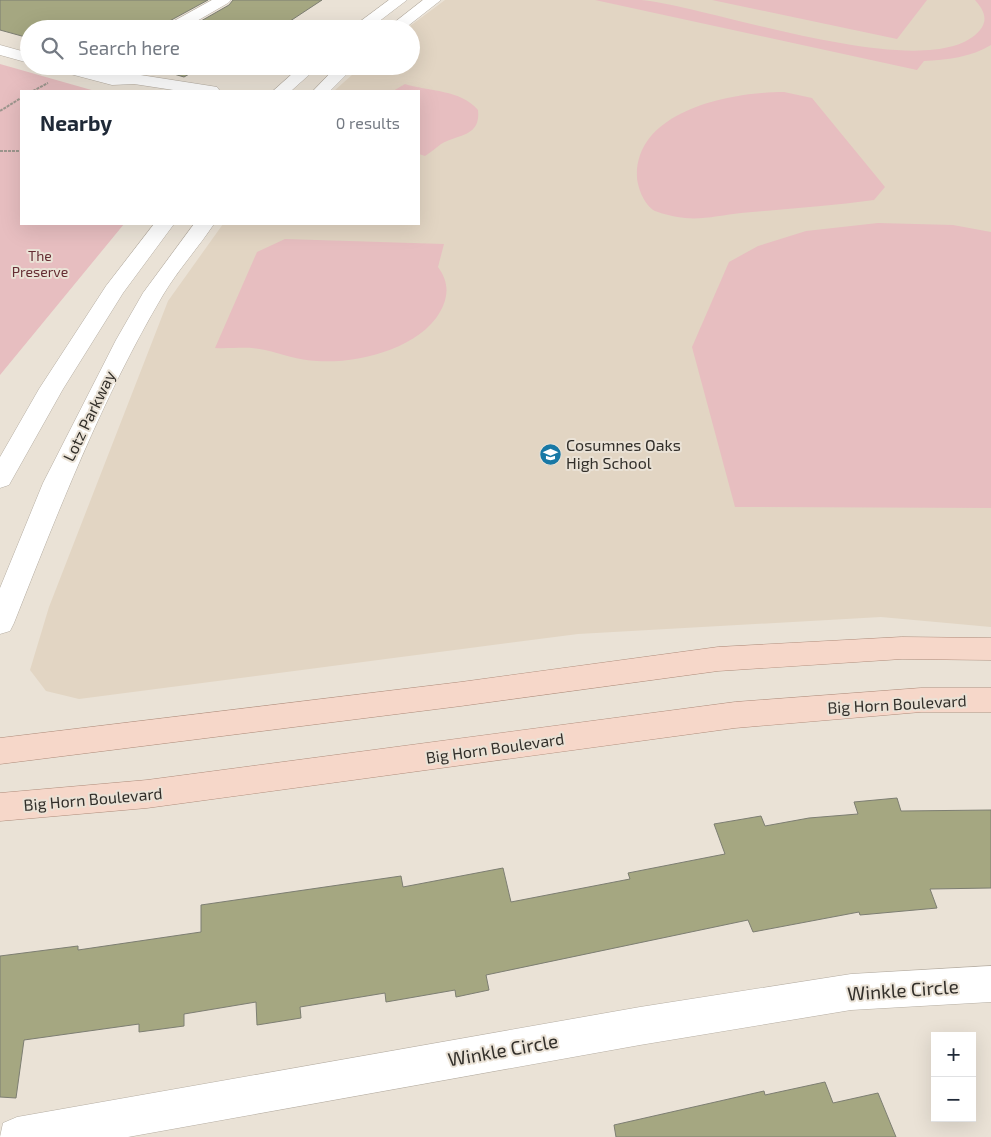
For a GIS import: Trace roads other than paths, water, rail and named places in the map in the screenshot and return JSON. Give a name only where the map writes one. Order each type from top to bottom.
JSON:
[{"type":"main road","points":[[0,751],[139,732],[461,694],[718,659],[902,648],[991,649]]},
{"type":"main road","name":"Big Horn Boulevard","points":[[0,807],[147,794],[735,715],[921,700],[991,700]]},
{"type":"street","points":[[187,20],[222,0]]},
{"type":"street","points":[[371,20],[399,0]]},
{"type":"street","points":[[406,20],[433,0]]},
{"type":"street","points":[[0,50],[20,56]]},
{"type":"street","points":[[105,75],[118,88],[130,90]]},
{"type":"street","points":[[113,75],[205,90]]},
{"type":"street","points":[[282,90],[300,75]]},
{"type":"street","points":[[321,90],[337,75]]},
{"type":"street","points":[[0,479],[51,389],[109,299],[163,225]]},
{"type":"street","name":"Lotz Parkway","points":[[0,623],[56,483],[127,340],[154,293],[203,225]]},
{"type":"street","name":"Winkle Circle","points":[[17,1137],[640,1026],[851,992],[991,984]]},
{"type":"place","name":"Cosumnes Oaks High School","points":[[550,454]]},
{"type":"park label","name":"The Preserve","points":[[40,264]]}]
